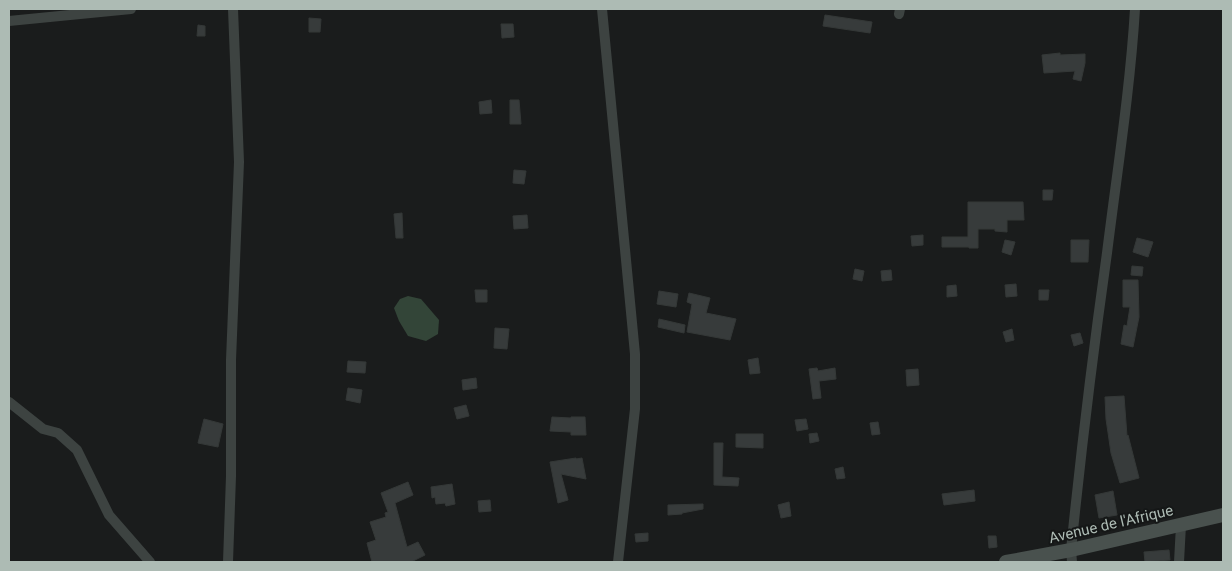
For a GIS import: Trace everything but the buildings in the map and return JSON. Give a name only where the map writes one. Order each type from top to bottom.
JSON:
[{"type":"main road","name":"Avenue de l'Afrique","points":[[1006,562],[1072,556],[1223,515]]},
{"type":"street","points":[[9,22],[131,9]]},
{"type":"street","points":[[228,562],[231,476],[231,360],[238,162],[232,9]]},
{"type":"street","points":[[602,9],[635,354],[635,409],[618,562]]},
{"type":"street","points":[[1072,556],[1086,405],[1117,172],[1135,9]]},
{"type":"street","points":[[9,402],[43,430],[58,433],[77,450],[109,514],[150,562]]},
{"type":"street","points":[[1179,562],[1181,525]]},
{"type":"shaded area","points":[[408,296],[421,299],[439,320],[438,334],[426,341],[408,336],[399,321],[394,308],[400,299]]}]
